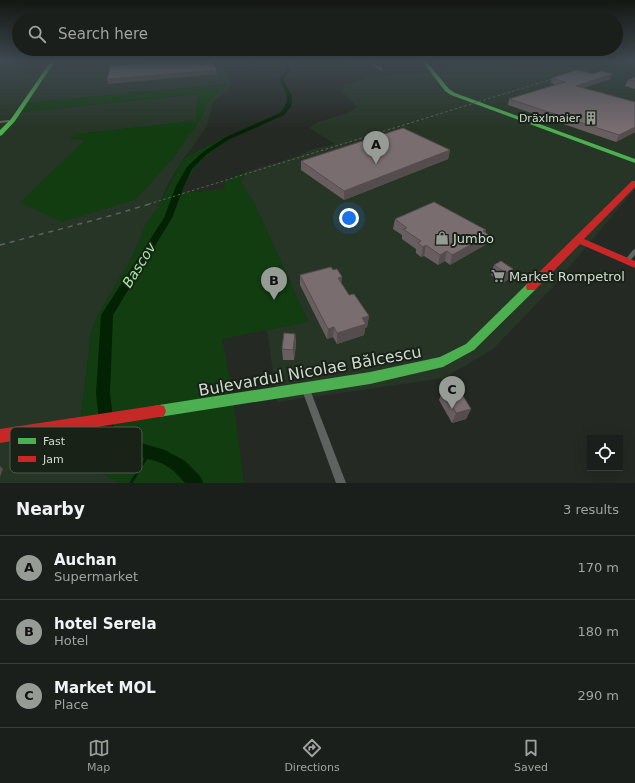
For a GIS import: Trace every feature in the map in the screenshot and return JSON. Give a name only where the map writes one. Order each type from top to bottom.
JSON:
[{"type":"main road","points":[[0,130],[4,121],[33,84]]},
{"type":"main road","points":[[0,134],[13,120],[36,84]]},
{"type":"main road","points":[[442,84],[453,94],[635,161]]},
{"type":"main road","name":"Bulevardul Nicolae Bălcescu","points":[[58,427],[405,372],[443,362],[470,347],[635,183]]},
{"type":"main road","points":[[579,240],[631,263]]},
{"type":"main road","name":"Bulevardul Nicolae Bălcescu","points":[[0,436],[10,434]]},
{"type":"street","points":[[631,263],[635,251]]},
{"type":"street","points":[[305,387],[340,483]]},
{"type":"shaded area","points":[[0,84],[231,84],[230,88],[213,102],[207,126],[182,161],[167,186],[158,207],[143,229],[141,238],[128,264],[97,316],[91,333],[78,427],[10,427],[10,473],[102,473],[119,483],[0,483]],"holes":[[[226,84],[224,89],[205,104],[203,115],[172,159],[135,200],[85,140],[70,138],[76,134],[196,121],[198,94],[21,112],[26,103]]]},
{"type":"shaded area","points":[[351,84],[635,84],[635,189],[549,291],[493,349],[444,378],[277,402],[267,330],[308,321],[255,205],[241,183],[245,172],[298,156],[313,149],[335,144],[309,128],[318,122],[348,113],[357,107],[342,92],[345,86]]},
{"type":"green space","points":[[227,85],[221,92],[207,102],[203,115],[172,159],[135,200],[61,222],[20,202],[85,140],[69,138],[76,134],[196,121],[198,94],[20,112],[26,103]]},
{"type":"green space","points":[[229,135],[233,137],[202,160],[191,174],[181,193],[224,189],[225,182],[245,172],[241,183],[255,205],[308,322],[222,339],[232,390],[244,483],[119,483],[102,473],[142,473],[142,427],[78,427],[91,333],[97,316],[128,264],[141,238],[143,229],[158,207],[182,161],[188,156]]},
{"type":"building","name":"Dräxlmaier","points":[[560,84],[583,84],[576,86],[635,102],[635,127],[619,135],[509,99]]},
{"type":"building","points":[[403,128],[450,150],[344,191],[301,161]]},
{"type":"building","name":"Jumbo","points":[[434,202],[486,230],[483,231],[489,235],[452,255],[447,251],[440,255],[426,245],[423,247],[418,243],[421,241],[403,229],[407,228],[395,219]]},
{"type":"building","points":[[501,261],[513,269],[506,273],[494,265]]},
{"type":"building","points":[[331,267],[333,270],[337,269],[342,277],[338,278],[349,295],[354,294],[369,316],[362,318],[366,324],[337,333],[334,327],[328,329],[300,275]]},
{"type":"building","points":[[284,333],[295,334],[293,350],[282,349]]},
{"type":"building","points":[[457,386],[471,409],[456,413],[443,390]]},
{"type":"waterway","name":"Bascov","points":[[107,427],[103,393],[107,315],[168,218],[180,186],[189,168],[205,153],[226,139],[282,114],[289,106],[290,96],[283,84]]},
{"type":"waterway","name":"Bascov","points":[[142,450],[165,457],[180,466],[195,483]]},
{"type":"waterway","points":[[142,465],[150,452]]},
{"type":"waterway","points":[[131,483],[137,473]]},
{"type":"railway","points":[[149,204],[537,84]]},
{"type":"railway","points":[[0,245],[153,203]]},
{"type":"traffic: fast","points":[[0,134],[13,120],[38,84]]},
{"type":"traffic: fast","points":[[442,84],[453,94],[635,161]]},
{"type":"traffic: fast","points":[[159,411],[370,378],[443,362],[470,347],[531,287]]},
{"type":"traffic: jam","points":[[531,287],[635,183]]},
{"type":"traffic: jam","points":[[579,240],[635,265]]},
{"type":"traffic: jam","points":[[57,427],[159,411]]},
{"type":"traffic: jam","points":[[0,436],[10,434]]},
{"type":"place","name":"Dräxlmaier","points":[[591,118]]},
{"type":"place","name":"Auchan","points":[[376,164]]},
{"type":"place","name":"Jumbo","points":[[442,238]]},
{"type":"place","name":"Market Rompetrol","points":[[498,276]]},
{"type":"place","name":"hotel Serela","points":[[274,300]]},
{"type":"place","name":"Market MOL","points":[[452,409]]}]
